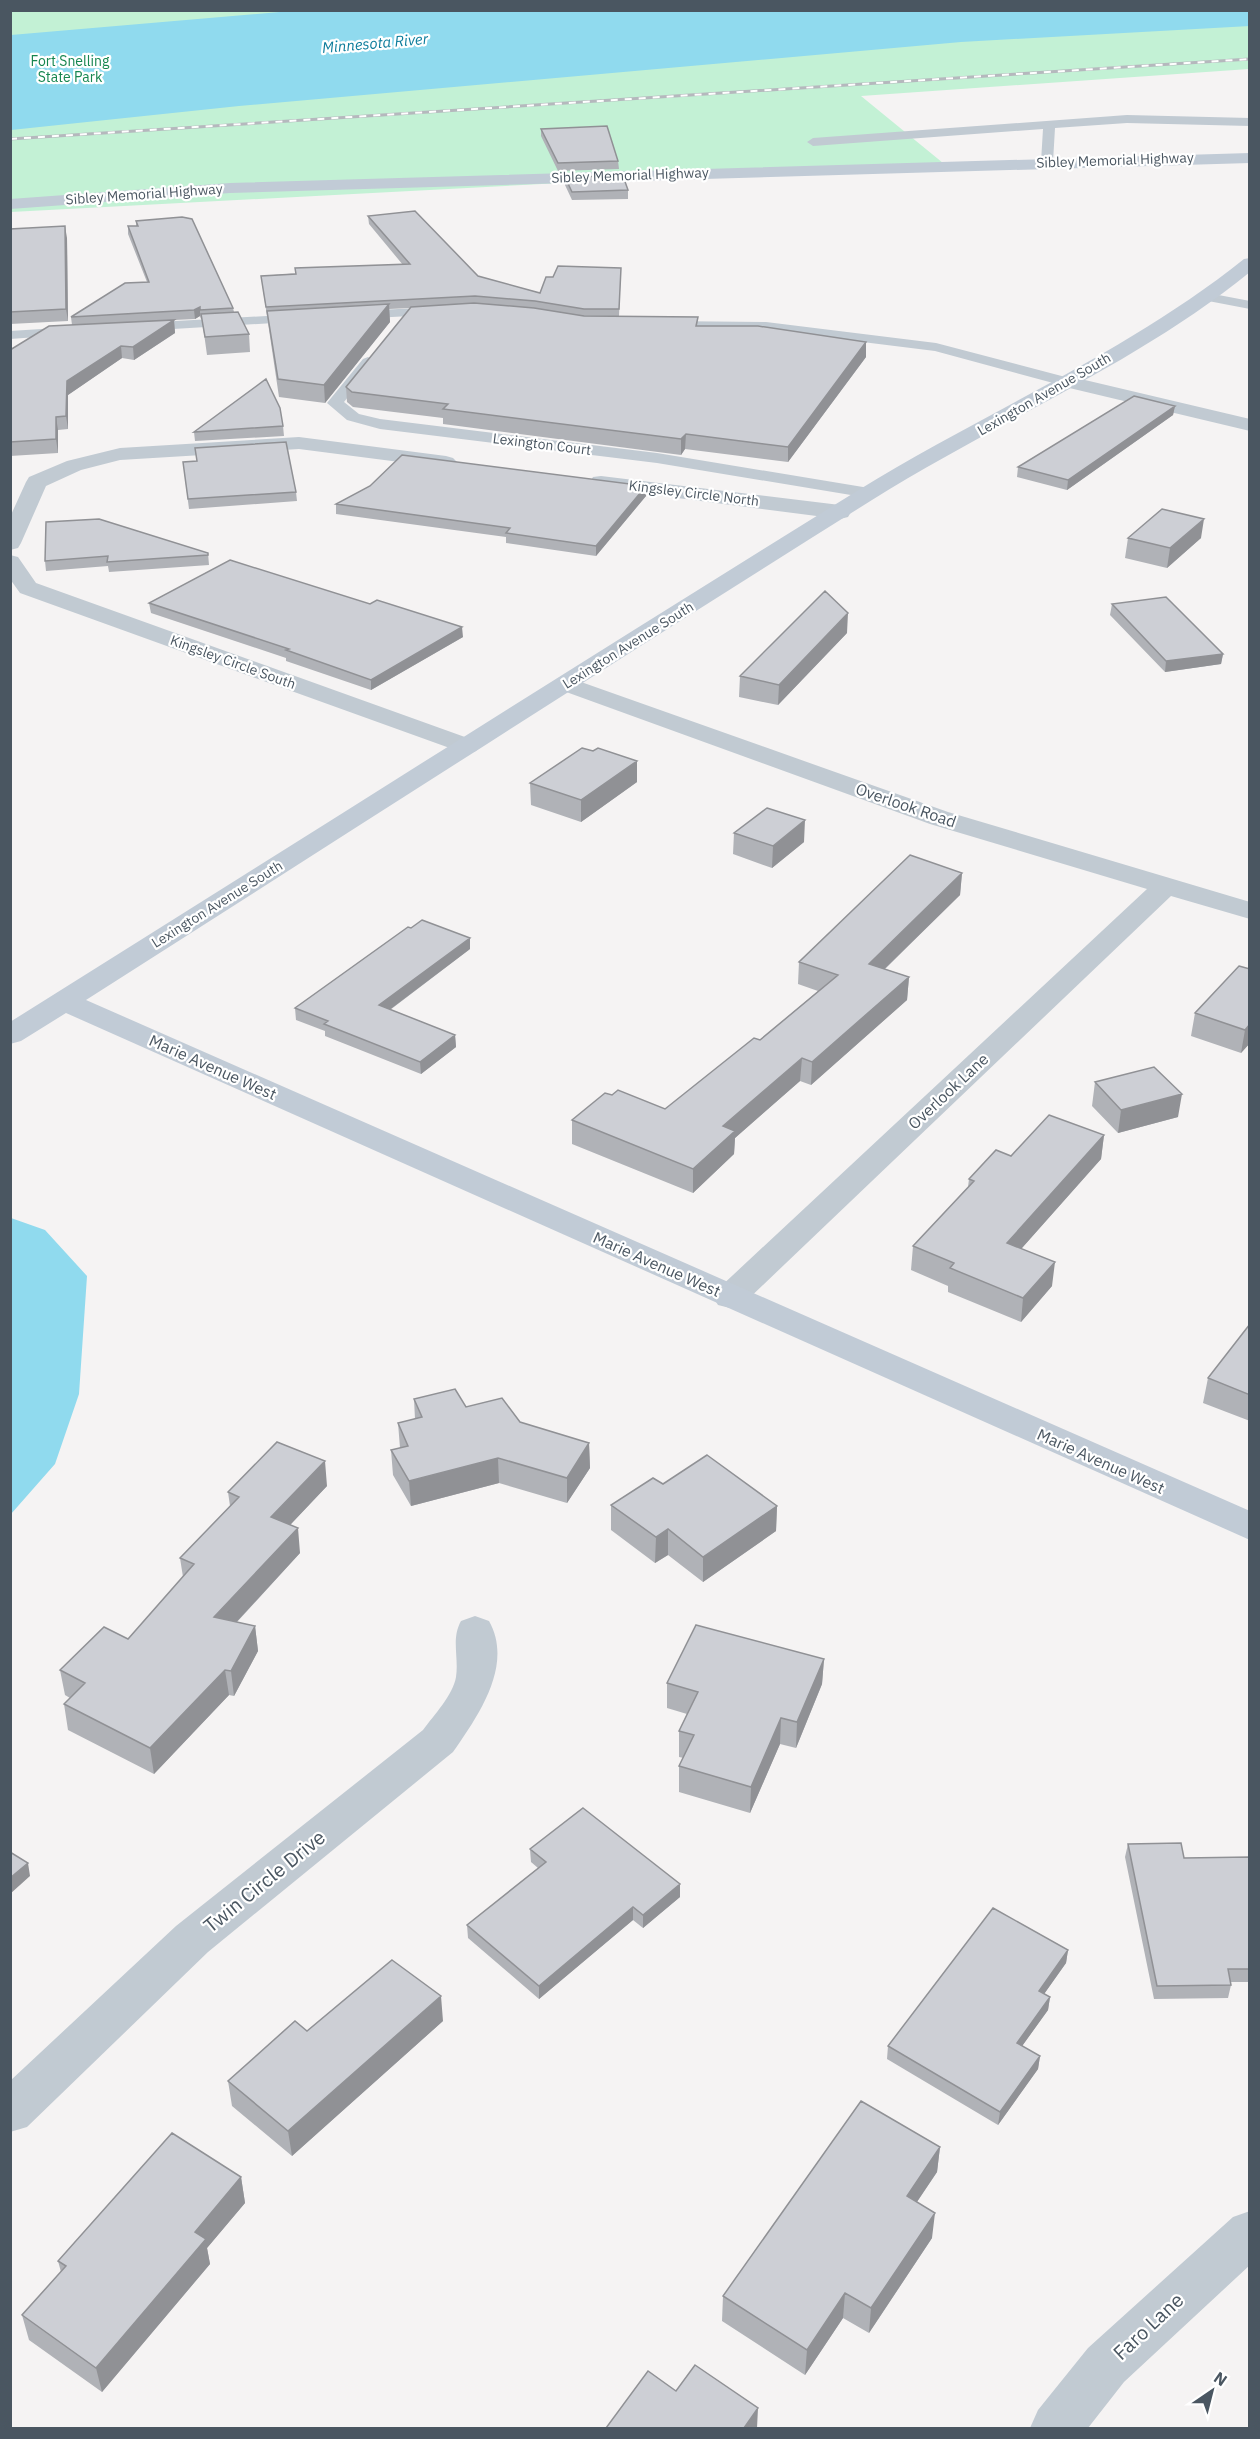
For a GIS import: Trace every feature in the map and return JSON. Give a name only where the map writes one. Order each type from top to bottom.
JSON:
[{"type":"street","name":"Sibley Memorial Highway","points":[[10,204],[230,188],[1047,162],[1250,158]]},
{"type":"street","name":"Lexington Avenue South","points":[[10,1035],[868,493],[1068,382],[1208,297],[1250,263]]},
{"type":"street","points":[[1068,382],[1250,425]]},
{"type":"street","points":[[12,539],[28,481],[74,465],[120,454],[299,443],[464,464]]},
{"type":"street","name":"Kingsley Circle North","points":[[582,479],[840,512]]},
{"type":"street","name":"Kingsley Circle South","points":[[10,562],[28,588],[467,746]]},
{"type":"street","name":"Overlook Road","points":[[567,684],[939,818],[1250,911]]},
{"type":"street","name":"Overlook Lane","points":[[730,1297],[1166,886]]},
{"type":"street","name":"Marie Avenue West","points":[[64,1001],[1250,1527]]},
{"type":"street","name":"Twin Circle Drive","points":[[10,2112],[192,1939],[438,1741],[458,1713],[476,1677],[475,1631]]},
{"type":"street","name":"Faro Lane","points":[[1056,2428],[1106,2365],[1250,2233]]},
{"type":"lane","points":[[813,142],[1127,119],[1207,119],[1250,122]]},
{"type":"lane","points":[[1047,162],[1049,126]]},
{"type":"lane","points":[[1208,297],[1250,305]]},
{"type":"lane","points":[[338,316],[452,311]]},
{"type":"lane","points":[[394,331],[408,313]]},
{"type":"lane","points":[[128,328],[315,318]]},
{"type":"lane","points":[[652,325],[766,326],[936,347],[1068,382]]},
{"type":"lane","points":[[10,335],[93,330]]},
{"type":"lane","name":"Lexington Court","points":[[379,349],[335,403],[353,417],[380,424],[657,458],[868,493]]},
{"type":"green space","name":"Fort Snelling State Park","points":[[11,11],[1249,11],[1249,69],[861,96],[943,163],[11,212]]},
{"type":"water","name":"Minnesota River","points":[[1249,10],[1250,26],[961,42],[239,106],[11,130],[11,35],[291,11]]},
{"type":"water","points":[[11,1218],[45,1230],[87,1276],[79,1394],[55,1464],[11,1514]]},
{"type":"building","points":[[607,126],[618,161],[558,163],[541,129]]},
{"type":"building","points":[[623,176],[628,190],[572,192],[565,177]]},
{"type":"building","points":[[415,211],[478,276],[540,293],[546,277],[553,277],[558,266],[621,268],[619,309],[584,309],[535,301],[475,296],[266,307],[261,276],[296,274],[295,268],[410,264],[368,216]]},
{"type":"building","points":[[182,217],[192,219],[233,308],[200,310],[200,307],[194,310],[71,317],[125,283],[149,282],[128,226],[138,226],[136,221]]},
{"type":"building","points":[[65,226],[66,309],[10,312],[10,229]]},
{"type":"building","points":[[474,303],[534,308],[584,316],[698,317],[696,326],[758,326],[866,342],[788,447],[686,434],[681,439],[443,409],[448,404],[352,392],[346,387],[411,307]]},
{"type":"building","points":[[389,304],[324,385],[278,379],[267,311]]},
{"type":"building","points":[[238,312],[249,334],[205,337],[201,314]]},
{"type":"building","points":[[174,320],[133,347],[121,346],[67,381],[66,416],[56,417],[56,439],[10,442],[10,350],[49,326]]},
{"type":"building","points":[[266,379],[280,408],[283,426],[194,432]]},
{"type":"building","points":[[1134,396],[1175,406],[1068,480],[1018,467]]},
{"type":"building","points":[[286,442],[296,492],[188,499],[183,462],[197,461],[195,448]]},
{"type":"building","points":[[402,455],[646,486],[596,546],[506,533],[510,528],[336,504],[370,486]]},
{"type":"building","points":[[1162,509],[1204,519],[1170,548],[1128,538]]},
{"type":"building","points":[[99,519],[208,553],[208,555],[107,562],[108,556],[45,561],[46,522]]},
{"type":"building","points":[[230,560],[370,604],[377,600],[462,627],[371,680],[286,650],[289,649],[149,603]]},
{"type":"building","points":[[825,591],[848,613],[779,685],[740,676]]},
{"type":"building","points":[[1166,597],[1223,654],[1166,661],[1112,604]]},
{"type":"building","points":[[582,748],[593,751],[598,748],[637,761],[581,800],[530,783]]},
{"type":"building","points":[[767,808],[805,820],[773,846],[734,833]]},
{"type":"building","points":[[910,855],[962,873],[869,964],[909,977],[812,1062],[802,1058],[723,1126],[735,1131],[693,1169],[572,1120],[605,1093],[612,1095],[618,1090],[665,1109],[754,1038],[760,1040],[838,975],[799,962]]},
{"type":"building","points":[[422,920],[470,938],[379,1005],[455,1035],[420,1062],[324,1024],[328,1021],[295,1008],[408,927],[411,928]]},
{"type":"building","points":[[1239,966],[1250,969],[1250,1024],[1245,1030],[1195,1013]]},
{"type":"building","points":[[1154,1067],[1182,1094],[1121,1110],[1095,1082]]},
{"type":"building","points":[[1049,1115],[1104,1135],[1007,1243],[1055,1262],[1023,1298],[950,1268],[954,1263],[913,1246],[974,1181],[969,1179],[996,1150],[1011,1156]]},
{"type":"building","points":[[1250,1324],[1250,1395],[1208,1378]]},
{"type":"building","points":[[455,1389],[466,1407],[502,1398],[520,1422],[589,1443],[567,1478],[498,1458],[409,1481],[391,1450],[408,1446],[398,1423],[422,1417],[414,1399]]},
{"type":"building","points":[[277,1442],[325,1461],[271,1517],[298,1528],[214,1617],[255,1626],[231,1671],[225,1670],[150,1748],[64,1704],[85,1683],[60,1670],[104,1627],[128,1639],[194,1564],[180,1558],[239,1497],[228,1492]]},
{"type":"building","points":[[707,1455],[777,1506],[703,1557],[668,1529],[656,1537],[611,1505],[653,1478],[663,1484]]},
{"type":"building","points":[[696,1625],[824,1659],[797,1722],[781,1718],[751,1787],[679,1766],[694,1735],[679,1731],[698,1692],[667,1683]]},
{"type":"building","points":[[583,1808],[680,1884],[643,1915],[633,1907],[539,1986],[467,1925],[546,1862],[530,1849]]},
{"type":"building","points":[[1181,1843],[1184,1858],[1250,1857],[1250,1969],[1228,1969],[1231,1985],[1157,1986],[1128,1844]]},
{"type":"building","points":[[10,1852],[28,1863],[10,1878]]},
{"type":"building","points":[[993,1908],[1068,1950],[1039,1991],[1050,1997],[1017,2043],[1040,2056],[1000,2112],[888,2046]]},
{"type":"building","points":[[392,1960],[441,1996],[288,2131],[228,2081],[295,2021],[307,2031]]},
{"type":"building","points":[[861,2101],[940,2147],[907,2196],[935,2213],[871,2308],[845,2293],[807,2350],[723,2296]]},
{"type":"building","points":[[172,2133],[241,2177],[195,2232],[206,2239],[96,2368],[22,2315],[66,2266],[58,2261]]},
{"type":"building","points":[[695,2365],[758,2408],[744,2428],[606,2428],[648,2371],[676,2391]]},
{"type":"railway","points":[[10,139],[1250,59]]}]
